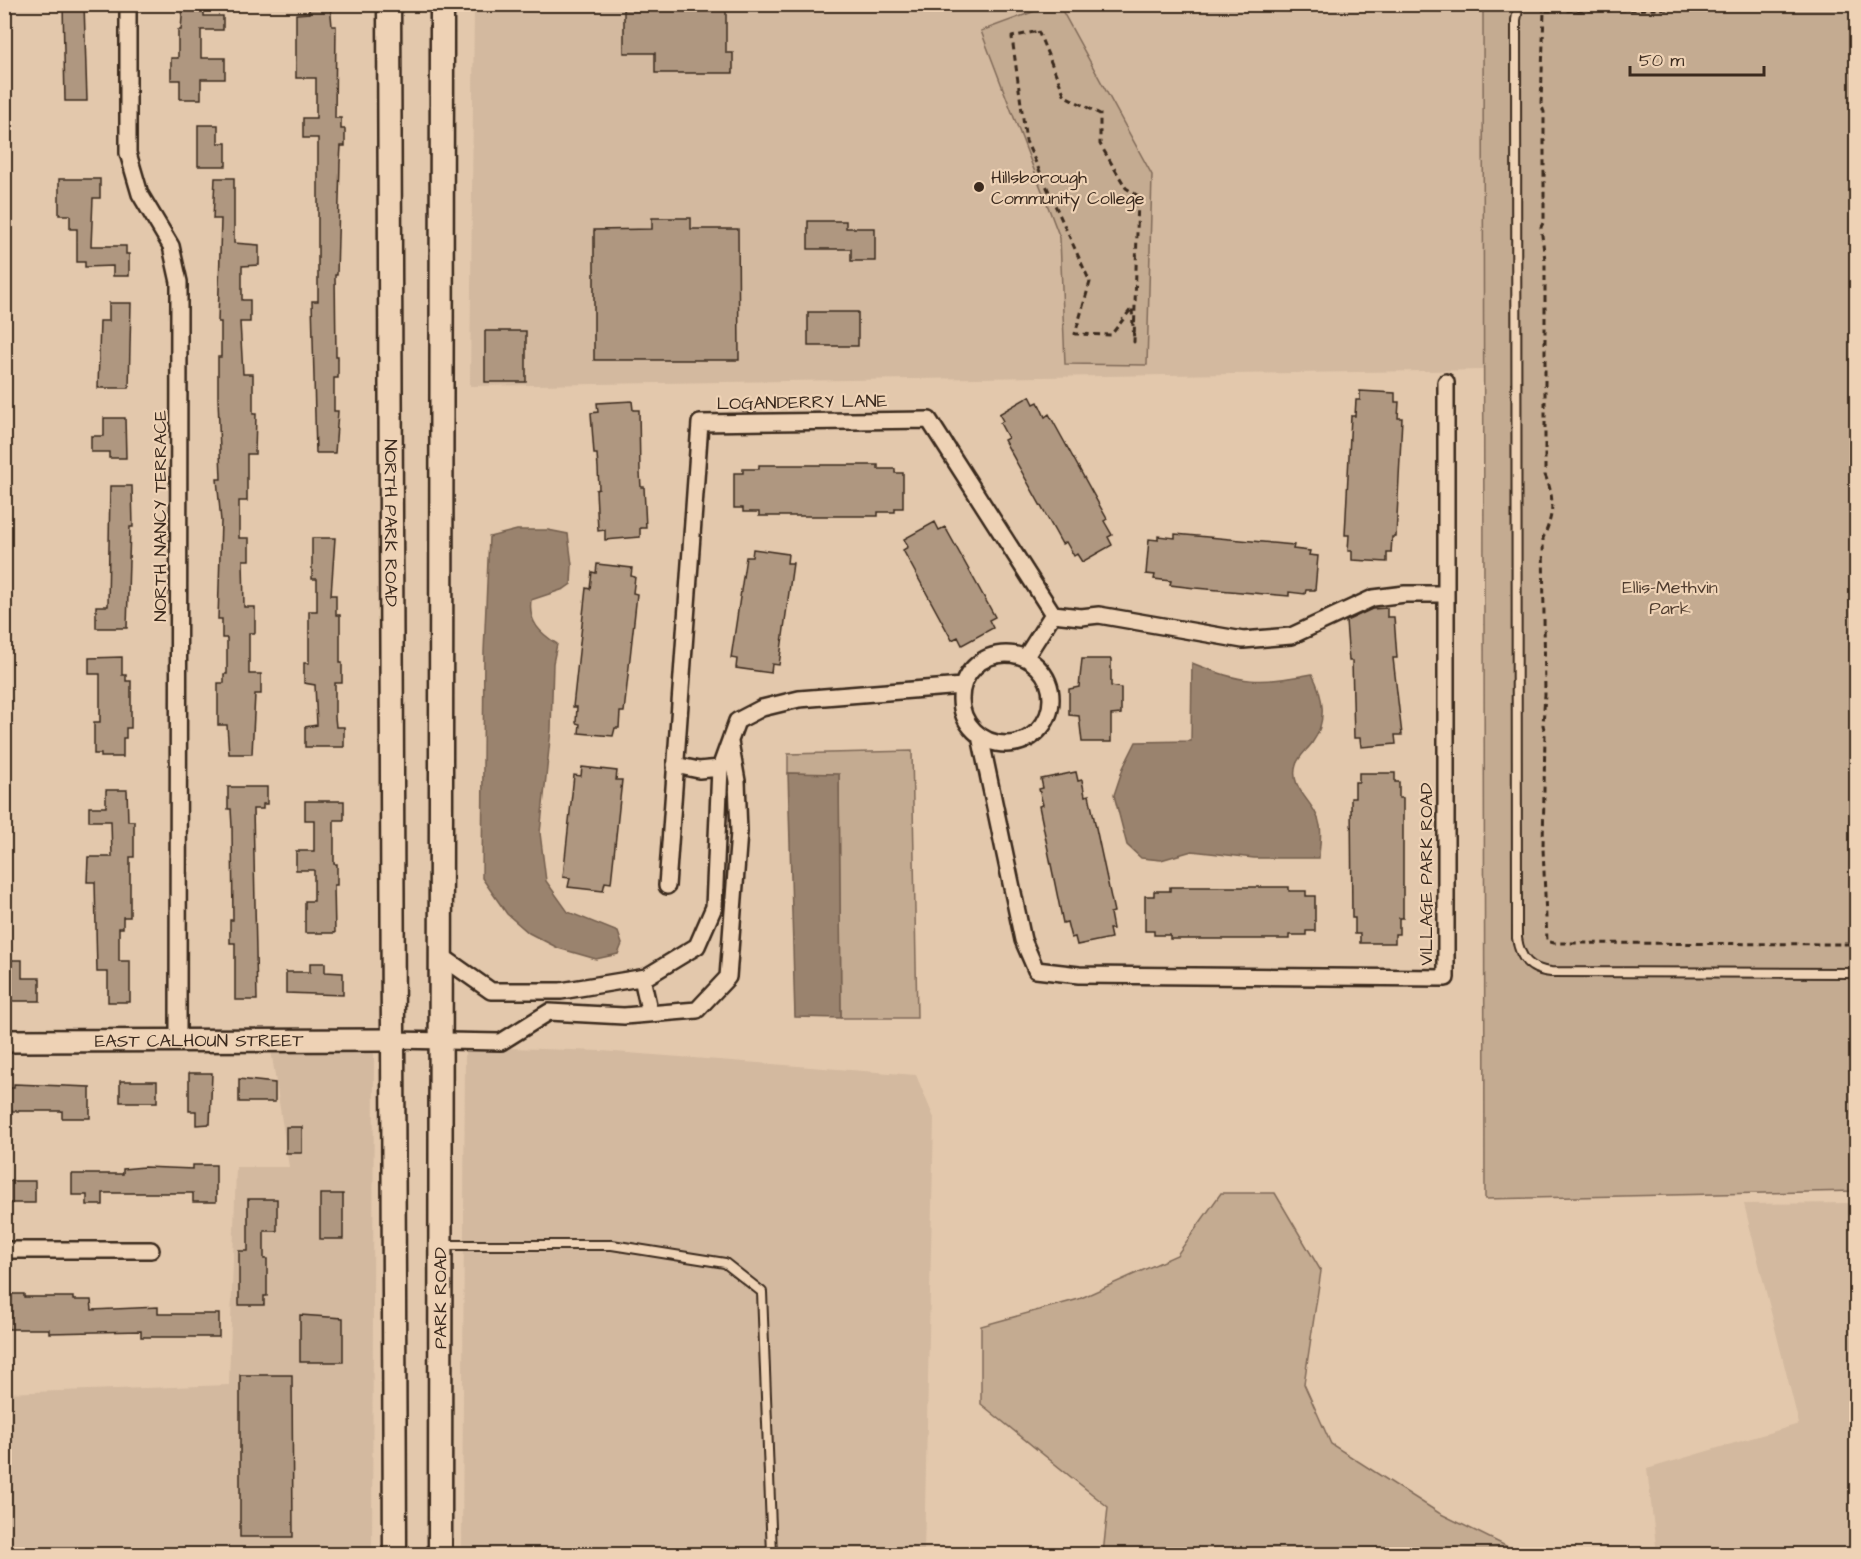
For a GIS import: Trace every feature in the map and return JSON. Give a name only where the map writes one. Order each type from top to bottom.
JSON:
[{"type":"main road","name":"NORTH PARK ROAD","points":[[389,4],[393,1040]]},
{"type":"main road","points":[[440,1040],[442,4]]},
{"type":"main road","points":[[393,1040],[395,1554]]},
{"type":"main road","name":"PARK ROAD","points":[[440,1040],[440,1554]]},
{"type":"street","name":"NORTH NANCY TERRACE","points":[[128,4],[128,153],[140,194],[171,246],[179,282],[178,1039]]},
{"type":"street","points":[[1025,658],[1053,614],[1081,617],[1100,615],[1243,640],[1291,636],[1373,598],[1405,594],[1446,594],[1446,382]]},
{"type":"street","name":"LOGANDERRY LANE","points":[[667,886],[700,423],[929,420],[1053,614]]},
{"type":"street","name":"VILLAGE PARK ROAD","points":[[962,686],[960,706],[965,720],[980,736],[1023,940],[1036,970],[1079,975],[1446,978],[1446,594]]},
{"type":"street","points":[[440,955],[491,991],[549,991],[642,978],[697,946],[714,907],[720,768],[737,721],[762,708],[800,699],[962,686],[975,665],[988,657],[1003,653],[1025,658],[1042,671],[1049,685],[1052,699],[1049,714],[1042,727],[1031,737],[1017,743],[1002,744],[980,736]]},
{"type":"street","points":[[393,1040],[501,1042],[549,1012],[624,1016],[697,1010],[728,977],[739,832],[737,781],[730,740]]},
{"type":"street","points":[[675,765],[699,770],[720,768]]},
{"type":"street","points":[[711,915],[734,917]]},
{"type":"street","points":[[642,978],[650,1014]]},
{"type":"street","points":[[549,991],[549,1012]]},
{"type":"street","name":"EAST CALHOUN STREET","points":[[4,1041],[393,1040]]},
{"type":"street","points":[[4,1250],[151,1250]]},
{"type":"lane","points":[[1519,4],[1516,20],[1517,938],[1521,956],[1533,969],[1551,972],[1857,973]]},
{"type":"lane","points":[[441,1245],[612,1245],[725,1263],[762,1292],[772,1554]]},
{"type":"path","points":[[1534,4],[1544,11],[1857,6]]},
{"type":"path","points":[[1544,11],[1541,104],[1544,112],[1544,221],[1541,227],[1545,260],[1545,475],[1553,492],[1552,519],[1543,538],[1545,937],[1547,941],[1554,943],[1857,944]]},
{"type":"path","points":[[1038,31],[1065,96],[1100,114],[1100,144],[1126,188],[1138,196],[1134,342],[1132,308],[1111,335],[1075,334],[1090,282],[1026,141],[1012,38],[1038,31]]},
{"type":"shaded area","name":"Hillsborough Community College","points":[[474,5],[1486,5],[1487,370],[470,386]]},
{"type":"shaded area","points":[[517,530],[548,530],[568,534],[572,565],[571,584],[564,589],[531,600],[533,621],[545,636],[557,644],[553,663],[551,730],[540,833],[546,881],[568,912],[618,932],[622,944],[618,954],[596,959],[558,948],[529,933],[507,914],[482,878],[484,652],[489,537]]},
{"type":"shaded area","points":[[1192,663],[1225,675],[1251,680],[1312,674],[1321,699],[1322,717],[1317,735],[1299,759],[1295,774],[1299,789],[1318,818],[1321,834],[1319,858],[1254,858],[1192,851],[1161,860],[1141,858],[1127,845],[1114,795],[1123,768],[1136,742],[1191,741]]},
{"type":"shaded area","points":[[788,773],[839,774],[841,1018],[795,1017]]},
{"type":"shaded area","points":[[510,1048],[602,1051],[916,1075],[934,1118],[924,1554],[462,1554],[465,1051],[500,1052]]},
{"type":"shaded area","points":[[271,1050],[374,1051],[372,1554],[5,1554],[4,1393],[229,1385],[236,1167],[289,1167]]},
{"type":"shaded area","points":[[1856,1203],[1856,1554],[1657,1554],[1647,1469],[1799,1424],[1744,1204]]},
{"type":"green space","points":[[1054,4],[1059,5],[1152,175],[1147,365],[1065,364],[1060,238],[981,31]]},
{"type":"green space","name":"Ellis-Methvin Park","points":[[1483,5],[1856,5],[1856,1191],[1485,1199]]},
{"type":"green space","points":[[912,751],[917,1018],[841,1018],[839,775],[788,773],[788,754]]},
{"type":"green space","points":[[1221,1193],[1275,1193],[1321,1271],[1304,1384],[1331,1444],[1439,1513],[1522,1554],[1103,1554],[1108,1507],[981,1404],[981,1326],[1079,1299],[1177,1255]]},
{"type":"building","points":[[63,4],[84,4],[87,101],[65,101]]},
{"type":"building","points":[[183,4],[204,4],[204,16],[223,16],[223,30],[201,30],[201,58],[225,58],[225,79],[201,79],[201,99],[180,99],[180,80],[171,80],[171,58],[178,58],[178,30],[181,30]]},
{"type":"building","points":[[309,4],[330,4],[332,26],[336,26],[335,118],[341,118],[341,129],[345,129],[345,146],[341,146],[337,275],[335,275],[338,378],[334,378],[334,411],[338,411],[335,453],[316,453],[312,301],[318,301],[318,138],[303,138],[303,118],[316,118],[316,78],[296,78],[296,14],[309,13]]},
{"type":"building","points":[[624,8],[726,8],[726,53],[733,53],[733,73],[655,73],[655,53],[624,53]]},
{"type":"building","points":[[198,125],[218,125],[218,143],[226,143],[226,166],[198,166]]},
{"type":"building","points":[[215,178],[234,178],[234,243],[259,245],[259,265],[242,266],[242,300],[250,300],[250,322],[240,322],[243,374],[253,374],[253,414],[256,414],[255,454],[247,454],[247,501],[239,501],[239,538],[249,538],[249,560],[243,560],[244,607],[255,607],[255,633],[249,633],[249,674],[261,674],[261,694],[255,694],[252,754],[229,754],[227,725],[218,725],[218,683],[224,683],[224,674],[227,674],[227,638],[222,638],[222,619],[218,619],[221,521],[217,479],[221,479],[218,357],[221,357],[221,322],[218,322],[221,219],[213,219]]},
{"type":"building","points":[[59,179],[100,179],[100,198],[93,198],[91,246],[126,246],[126,254],[129,254],[129,276],[113,276],[113,266],[85,267],[85,262],[77,262],[77,229],[70,229],[70,215],[59,215]]},
{"type":"building","points":[[652,218],[691,218],[691,229],[738,229],[739,360],[594,360],[594,230],[652,229]]},
{"type":"building","points":[[808,221],[846,221],[846,228],[875,228],[875,261],[851,261],[851,249],[808,249]]},
{"type":"building","points":[[109,303],[131,303],[129,388],[98,388],[100,321],[109,321]]},
{"type":"building","points":[[808,312],[858,312],[858,346],[808,346]]},
{"type":"building","points":[[485,331],[526,331],[526,382],[485,382]]},
{"type":"building","points":[[1360,391],[1395,393],[1395,402],[1399,402],[1398,418],[1402,418],[1396,537],[1392,537],[1391,553],[1387,553],[1387,562],[1352,560],[1352,551],[1348,551],[1349,535],[1345,535],[1351,416],[1355,416],[1356,400],[1360,400]]},
{"type":"building","points":[[1030,396],[1034,404],[1038,402],[1045,417],[1049,414],[1107,519],[1104,521],[1112,535],[1108,537],[1112,545],[1082,562],[1077,554],[1074,556],[1066,542],[1062,544],[1004,440],[1008,438],[1000,423],[1003,421],[999,414]]},
{"type":"building","points":[[632,401],[633,410],[639,410],[640,473],[641,487],[644,487],[646,528],[640,528],[640,537],[605,540],[605,530],[598,531],[596,490],[599,489],[598,468],[597,454],[594,454],[591,413],[598,412],[597,403]]},
{"type":"building","points":[[104,418],[125,418],[126,458],[109,458],[109,452],[91,452],[91,436],[104,436]]},
{"type":"building","points":[[759,465],[878,465],[878,469],[895,469],[895,473],[903,473],[903,508],[895,508],[895,512],[878,512],[878,516],[759,516],[759,512],[743,512],[743,508],[734,508],[734,473],[743,473],[743,469],[759,469]]},
{"type":"building","points":[[110,486],[132,486],[133,527],[130,527],[127,628],[96,628],[96,606],[108,606]]},
{"type":"building","points":[[935,522],[939,530],[945,527],[995,617],[989,620],[993,628],[962,645],[958,637],[952,640],[903,550],[908,547],[904,539]]},
{"type":"building","points":[[1175,534],[1294,545],[1293,549],[1310,551],[1309,555],[1318,556],[1315,590],[1306,590],[1305,594],[1289,592],[1289,596],[1170,585],[1171,581],[1154,579],[1155,575],[1146,574],[1149,539],[1158,540],[1158,536],[1175,538]]},
{"type":"building","points":[[312,538],[335,538],[331,595],[336,595],[336,615],[340,615],[342,683],[335,683],[335,717],[336,727],[344,727],[344,747],[305,747],[305,727],[317,725],[315,685],[304,683],[304,663],[309,663],[309,611],[317,611],[317,579],[312,579]]},
{"type":"building","points":[[753,549],[788,554],[787,563],[793,563],[779,665],[772,664],[771,673],[736,668],[737,659],[731,658],[746,557],[752,557]]},
{"type":"building","points":[[597,564],[632,568],[631,576],[635,577],[633,593],[637,594],[624,712],[620,712],[619,728],[615,728],[613,736],[579,733],[580,724],[576,723],[577,707],[573,707],[586,588],[590,589],[592,572],[596,573]]},
{"type":"building","points":[[1387,608],[1387,617],[1394,617],[1397,658],[1393,658],[1402,735],[1395,735],[1396,744],[1361,747],[1360,738],[1354,738],[1352,661],[1349,661],[1346,621],[1372,609]]},
{"type":"building","points":[[122,657],[122,675],[126,675],[126,681],[131,681],[131,728],[126,728],[126,738],[123,738],[123,757],[101,757],[101,754],[94,754],[94,722],[100,722],[100,674],[89,674],[89,658]]},
{"type":"building","points":[[1082,659],[1111,659],[1111,686],[1121,688],[1121,714],[1111,715],[1111,742],[1082,742],[1079,716],[1069,715],[1069,689],[1079,687]]},
{"type":"building","points":[[582,767],[617,771],[616,780],[622,780],[611,883],[605,882],[603,891],[568,887],[570,878],[563,877],[574,775],[581,776]]},
{"type":"building","points":[[1076,772],[1078,781],[1082,780],[1085,796],[1089,795],[1114,912],[1110,913],[1113,929],[1109,929],[1111,938],[1077,945],[1075,937],[1071,938],[1067,922],[1063,923],[1039,806],[1043,805],[1039,789],[1043,788],[1041,779]]},
{"type":"building","points":[[1359,773],[1395,773],[1395,782],[1399,782],[1399,798],[1403,798],[1403,918],[1399,918],[1399,934],[1395,934],[1395,943],[1360,943],[1360,934],[1355,934],[1355,918],[1352,918],[1351,798],[1355,798],[1355,782],[1359,782]]},
{"type":"building","points":[[228,787],[267,787],[267,804],[263,804],[263,809],[253,809],[257,1000],[235,1000],[235,943],[230,943],[230,920],[233,920],[232,827],[231,809],[228,809]]},
{"type":"building","points":[[106,790],[127,790],[128,821],[134,821],[134,857],[130,857],[130,917],[123,917],[123,928],[119,928],[119,961],[130,961],[130,1002],[108,1002],[108,972],[97,972],[95,882],[87,882],[88,857],[112,857],[111,821],[89,821],[89,807],[106,807]]},
{"type":"building","points":[[305,801],[344,801],[344,820],[334,820],[334,864],[337,864],[337,885],[334,885],[335,933],[305,933],[305,901],[314,901],[314,870],[296,870],[296,851],[314,851],[314,820],[305,820]]},
{"type":"building","points":[[1170,887],[1289,887],[1289,891],[1306,891],[1306,896],[1315,896],[1315,931],[1306,931],[1306,935],[1289,935],[1289,939],[1170,939],[1170,935],[1154,935],[1154,931],[1145,931],[1145,896],[1154,896],[1154,891],[1170,891]]},
{"type":"building","points":[[4,960],[22,960],[22,978],[40,978],[40,1001],[4,1001]]},
{"type":"building","points":[[310,963],[325,963],[325,972],[343,973],[343,995],[286,993],[286,972],[310,972]]},
{"type":"building","points":[[189,1073],[212,1073],[210,1124],[196,1125],[196,1111],[189,1111]]},
{"type":"building","points":[[239,1079],[275,1083],[275,1102],[239,1102]]},
{"type":"building","points":[[120,1081],[157,1081],[157,1102],[120,1102]]},
{"type":"building","points":[[14,1084],[90,1087],[90,1118],[62,1118],[62,1111],[4,1111],[4,1088],[14,1088]]},
{"type":"building","points":[[286,1127],[302,1127],[302,1153],[286,1153]]},
{"type":"building","points":[[193,1165],[216,1165],[216,1202],[193,1202],[193,1193],[103,1193],[103,1205],[87,1205],[87,1195],[72,1195],[72,1174],[123,1174],[123,1169],[144,1167],[193,1169]]},
{"type":"building","points":[[4,1181],[35,1181],[35,1203],[4,1203]]},
{"type":"building","points":[[320,1194],[343,1194],[343,1239],[320,1239]]},
{"type":"building","points":[[248,1199],[277,1199],[277,1231],[264,1231],[267,1296],[264,1296],[264,1305],[239,1305],[239,1251],[248,1251]]},
{"type":"building","points":[[9,1294],[24,1294],[24,1297],[73,1297],[73,1300],[91,1300],[92,1310],[158,1307],[158,1314],[219,1314],[219,1337],[141,1337],[141,1331],[49,1333],[49,1329],[8,1329],[8,1319],[4,1319],[4,1297],[9,1297]]},
{"type":"building","points":[[300,1315],[343,1318],[343,1362],[300,1362]]},
{"type":"building","points":[[240,1375],[292,1375],[293,1537],[240,1537]]},
{"type":"place","name":"Hillsborough Community College","points":[[979,187]]}]
